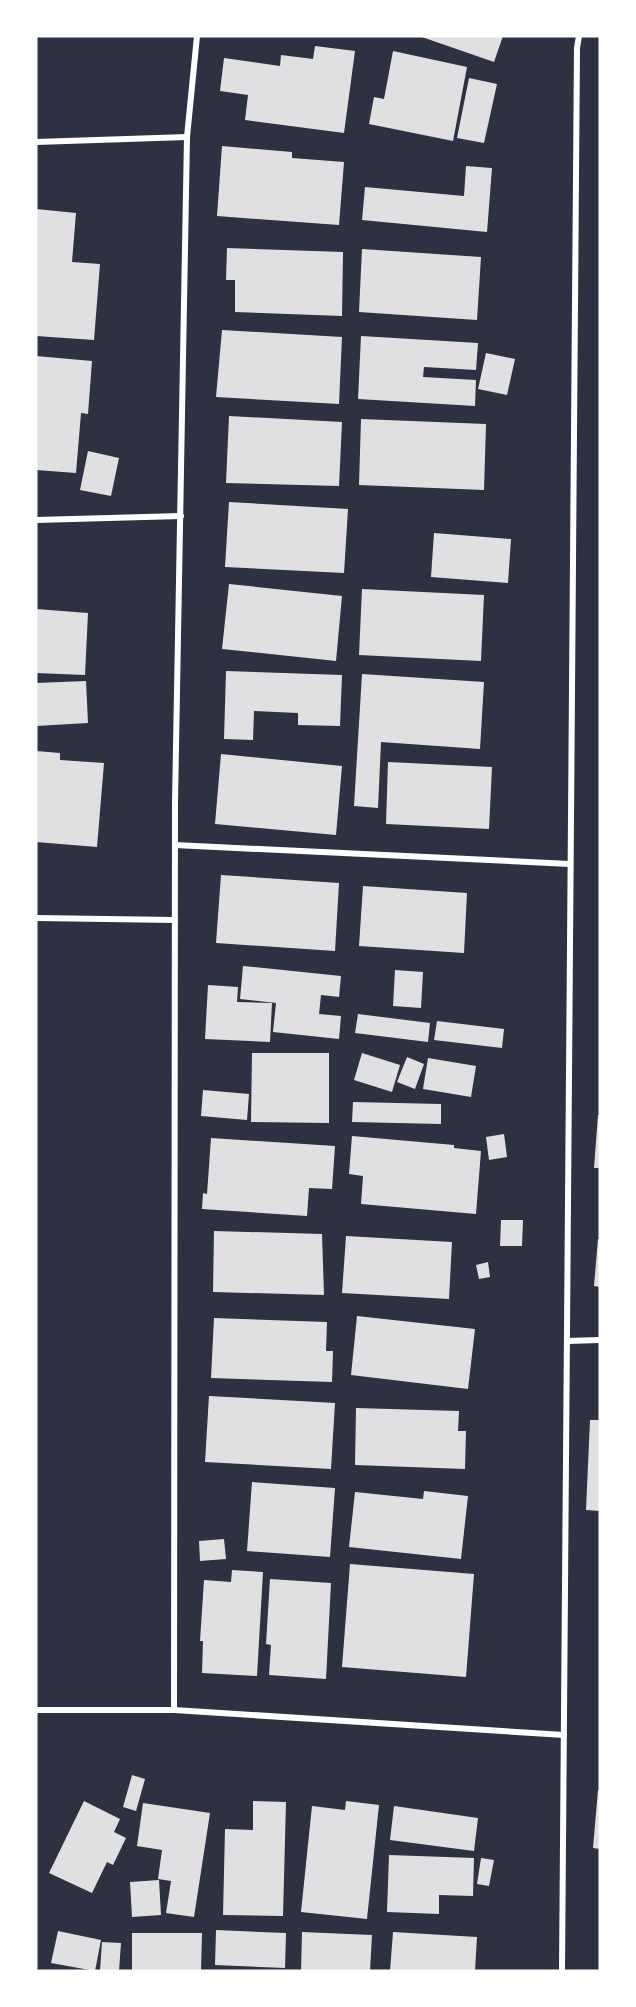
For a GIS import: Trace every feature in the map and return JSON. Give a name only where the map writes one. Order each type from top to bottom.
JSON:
[{"type":"street","points":[[174,1710],[175,845],[188,137],[197,36]]},
{"type":"street","points":[[562,1971],[579,36]]},
{"type":"street","points":[[36,142],[188,137]]},
{"type":"street","points":[[36,520],[181,516]]},
{"type":"street","points":[[175,845],[570,864]]},
{"type":"street","points":[[36,918],[175,920]]},
{"type":"street","points":[[567,1341],[600,1340]]},
{"type":"street","points":[[36,1710],[174,1710],[564,1735]]},
{"type":"building","points":[[419,36],[503,36],[494,62]]},
{"type":"building","points":[[315,46],[355,51],[344,133],[245,120],[248,95],[220,91],[224,58],[280,66],[281,55],[313,59]]},
{"type":"building","points":[[393,51],[467,67],[453,141],[369,124],[374,97],[384,99]]},
{"type":"building","points":[[469,78],[497,84],[484,143],[457,138]]},
{"type":"building","points":[[222,146],[292,152],[292,158],[344,162],[339,225],[217,216]]},
{"type":"building","points":[[466,166],[492,168],[487,232],[362,220],[365,187],[464,196]]},
{"type":"building","points":[[36,209],[76,213],[72,262],[100,264],[94,340],[36,336]]},
{"type":"building","points":[[227,248],[343,252],[342,316],[235,312],[235,280],[226,280]]},
{"type":"building","points":[[362,249],[481,257],[477,320],[359,312]]},
{"type":"building","points":[[222,330],[342,337],[339,404],[216,397]]},
{"type":"building","points":[[361,336],[478,343],[476,370],[424,367],[423,377],[476,380],[475,406],[358,399]]},
{"type":"building","points":[[486,353],[515,359],[507,395],[478,389]]},
{"type":"building","points":[[36,356],[92,361],[88,414],[81,413],[76,473],[36,470]]},
{"type":"building","points":[[229,416],[342,422],[339,486],[226,483]]},
{"type":"building","points":[[361,419],[486,424],[484,490],[359,485]]},
{"type":"building","points":[[88,451],[119,458],[111,496],[80,490]]},
{"type":"building","points":[[229,502],[348,509],[344,573],[225,567]]},
{"type":"building","points":[[434,533],[511,539],[508,583],[431,577]]},
{"type":"building","points":[[229,584],[342,596],[336,661],[222,649]]},
{"type":"building","points":[[362,589],[484,595],[481,661],[359,655]]},
{"type":"building","points":[[36,609],[88,613],[85,675],[36,673]]},
{"type":"building","points":[[226,671],[342,675],[340,726],[298,725],[298,713],[254,711],[253,740],[224,739]]},
{"type":"building","points":[[362,674],[484,682],[480,749],[381,742],[378,808],[354,806]]},
{"type":"building","points":[[86,681],[88,723],[36,726],[36,683]]},
{"type":"building","points":[[36,751],[60,753],[60,760],[104,763],[97,847],[36,842]]},
{"type":"building","points":[[221,754],[342,766],[336,835],[215,824]]},
{"type":"building","points":[[388,762],[492,767],[489,829],[386,824]]},
{"type":"building","points":[[221,875],[339,883],[335,951],[216,943]]},
{"type":"building","points":[[363,886],[467,893],[464,953],[359,946]]},
{"type":"building","points":[[243,966],[341,976],[339,997],[321,995],[319,1014],[341,1016],[339,1039],[273,1032],[276,1003],[240,999]]},
{"type":"building","points":[[395,970],[423,972],[421,1008],[393,1006]]},
{"type":"building","points":[[208,985],[238,987],[237,1002],[272,1003],[270,1042],[205,1039]]},
{"type":"building","points":[[358,1014],[430,1023],[428,1042],[355,1033]]},
{"type":"building","points":[[437,1021],[504,1029],[502,1048],[434,1040]]},
{"type":"building","points":[[252,1053],[329,1053],[329,1123],[251,1122]]},
{"type":"building","points":[[362,1053],[400,1065],[392,1092],[354,1080]]},
{"type":"building","points":[[407,1057],[424,1064],[415,1089],[397,1082]]},
{"type":"building","points":[[428,1058],[476,1066],[471,1097],[423,1089]]},
{"type":"building","points":[[203,1090],[249,1094],[247,1120],[201,1116]]},
{"type":"building","points":[[353,1102],[441,1104],[441,1124],[352,1122]]},
{"type":"building","points":[[598,1115],[600,1115],[600,1168],[594,1168]]},
{"type":"building","points":[[504,1134],[507,1157],[489,1160],[486,1137]]},
{"type":"building","points":[[352,1136],[454,1145],[454,1148],[481,1151],[476,1214],[361,1204],[363,1176],[349,1174]]},
{"type":"building","points":[[211,1138],[335,1146],[332,1189],[309,1188],[307,1216],[202,1209],[203,1193],[207,1194]]},
{"type":"building","points":[[501,1220],[523,1220],[522,1246],[500,1246]]},
{"type":"building","points":[[214,1231],[322,1234],[324,1295],[213,1292]]},
{"type":"building","points":[[346,1236],[452,1242],[449,1299],[342,1293]]},
{"type":"building","points":[[598,1239],[600,1239],[600,1287],[594,1286]]},
{"type":"building","points":[[488,1262],[490,1277],[479,1279],[476,1265]]},
{"type":"building","points":[[357,1316],[475,1329],[468,1389],[351,1375]]},
{"type":"building","points":[[214,1318],[327,1322],[326,1351],[333,1351],[332,1382],[211,1378]]},
{"type":"building","points":[[209,1396],[335,1403],[331,1469],[205,1462]]},
{"type":"building","points":[[356,1408],[459,1411],[458,1431],[466,1431],[465,1469],[355,1465]]},
{"type":"building","points":[[590,1420],[600,1420],[600,1511],[586,1510]]},
{"type":"building","points":[[252,1482],[335,1488],[330,1557],[247,1551]]},
{"type":"building","points":[[424,1491],[468,1496],[461,1559],[349,1547],[355,1492],[423,1499]]},
{"type":"building","points":[[224,1539],[226,1559],[200,1561],[199,1541]]},
{"type":"building","points":[[350,1564],[474,1574],[466,1677],[342,1667]]},
{"type":"building","points":[[232,1570],[263,1572],[257,1676],[202,1673],[203,1641],[200,1641],[204,1580],[231,1582]]},
{"type":"building","points":[[270,1579],[331,1583],[326,1679],[269,1675],[271,1645],[266,1644]]},
{"type":"building","points":[[132,1775],[145,1779],[136,1811],[123,1807]]},
{"type":"building","points":[[598,1790],[600,1790],[600,1849],[593,1848]]},
{"type":"building","points":[[84,1801],[120,1819],[114,1832],[126,1838],[113,1865],[107,1862],[92,1893],[49,1873]]},
{"type":"building","points":[[253,1801],[286,1802],[283,1916],[223,1915],[225,1829],[253,1830]]},
{"type":"building","points":[[346,1801],[379,1805],[367,1919],[301,1912],[312,1806],[345,1810]]},
{"type":"building","points":[[143,1803],[210,1813],[194,1917],[166,1913],[171,1881],[158,1879],[162,1850],[137,1846]]},
{"type":"building","points":[[394,1806],[478,1818],[474,1851],[390,1840]]},
{"type":"building","points":[[389,1855],[474,1858],[473,1896],[439,1895],[439,1914],[387,1912]]},
{"type":"building","points":[[481,1858],[494,1860],[489,1886],[477,1884]]},
{"type":"building","points":[[159,1880],[161,1915],[132,1917],[130,1882]]},
{"type":"building","points":[[216,1930],[286,1933],[285,1968],[215,1965]]},
{"type":"building","points":[[58,1931],[101,1940],[95,1971],[51,1963]]},
{"type":"building","points":[[302,1932],[372,1935],[370,1971],[301,1971]]},
{"type":"building","points":[[393,1932],[477,1937],[475,1971],[390,1971]]},
{"type":"building","points":[[132,1933],[202,1933],[201,1971],[132,1971]]},
{"type":"building","points":[[102,1942],[121,1943],[119,1971],[100,1971]]}]
